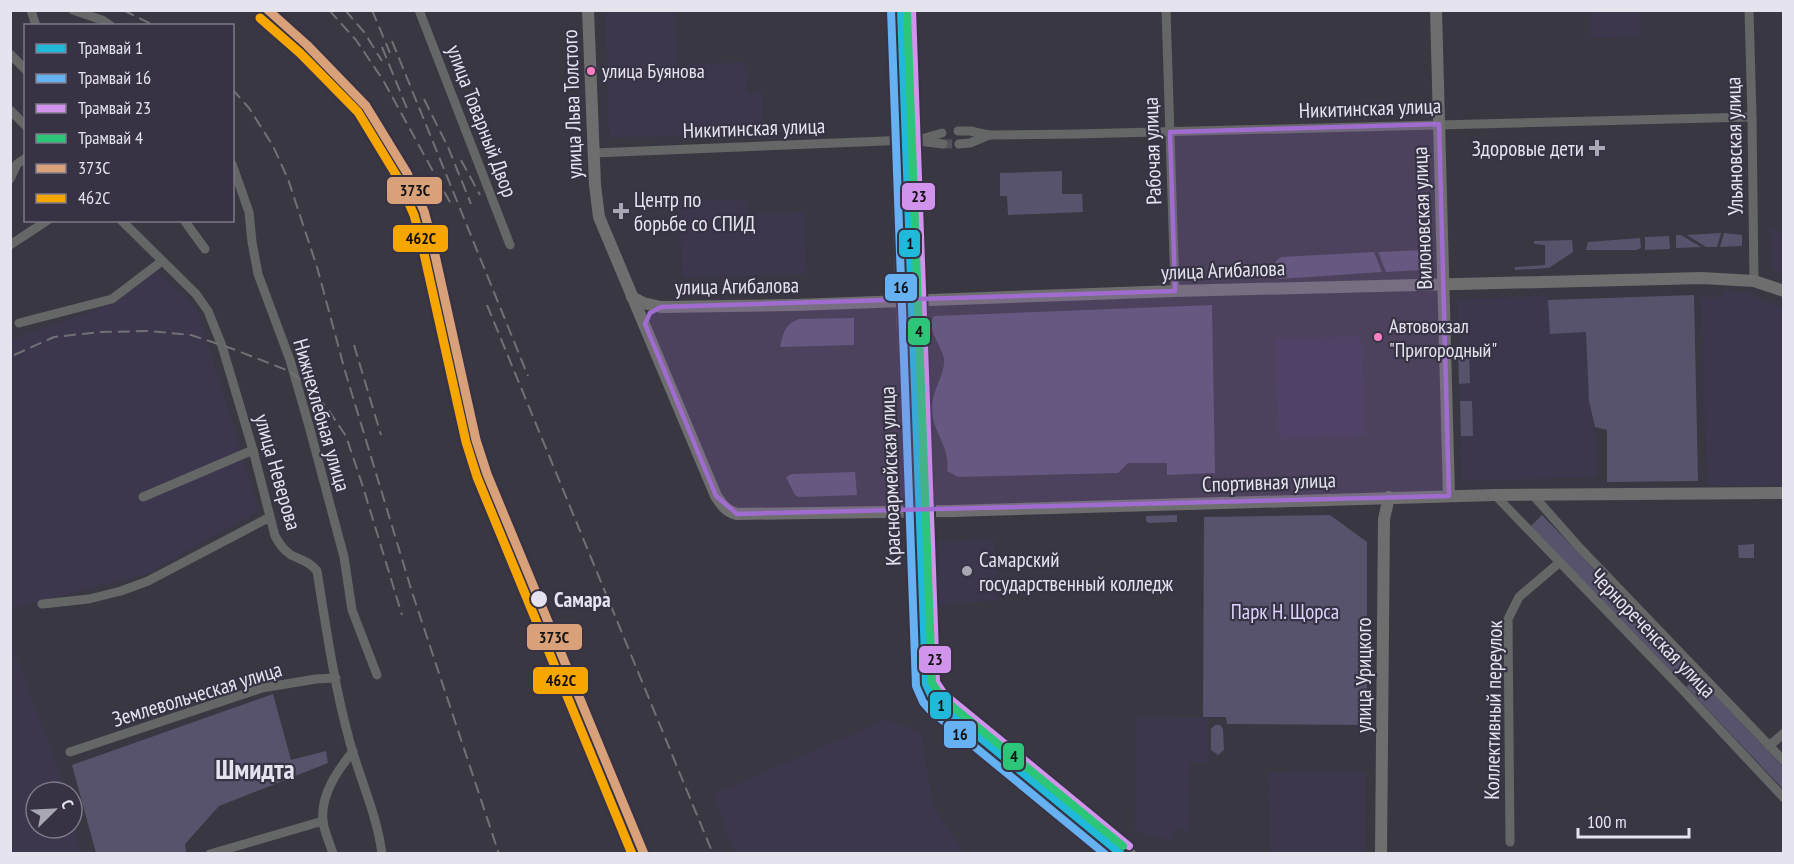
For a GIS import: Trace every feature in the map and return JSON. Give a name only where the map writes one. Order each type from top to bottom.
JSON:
[{"type":"main road","name":"улица Льва Толстого","points":[[588,10],[599,217],[718,500],[731,513],[755,514]]},
{"type":"main road","name":"Красноармейская улица","points":[[891,10],[907,140],[902,301],[929,675],[934,692],[945,703],[1130,854]]},
{"type":"main road","name":"Красноармейская улица","points":[[904,10],[907,140],[915,301],[917,673],[926,699],[1108,854]]},
{"type":"main road","name":"Вилоновская улица","points":[[1436,10],[1449,496]]},
{"type":"main road","name":"улица Агибалова","points":[[632,297],[643,303],[661,307],[782,305],[1635,278],[1720,278],[1754,281],[1784,291]]},
{"type":"main road","points":[[646,331],[645,324],[650,313],[653,309],[661,307]]},
{"type":"main road","name":"Спортивная улица","points":[[755,514],[1532,494],[1784,493]]},
{"type":"main road","name":"улица Урицкого","points":[[1381,854],[1384,519],[1389,497]]},
{"type":"street","points":[[73,10],[108,24]]},
{"type":"street","name":"улица Товарный Двор","points":[[419,10],[510,245]]},
{"type":"street","name":"Рабочая улица","points":[[1166,10],[1175,291]]},
{"type":"street","name":"Ульяновская улица","points":[[1749,10],[1754,281]]},
{"type":"street","points":[[10,54],[24,68]]},
{"type":"street","points":[[10,110],[24,124]]},
{"type":"street","name":"Никитинская улица","points":[[958,131],[989,135],[1170,132],[1752,117]]},
{"type":"street","name":"Никитинская улица","points":[[907,140],[942,133]]},
{"type":"street","name":"Никитинская улица","points":[[959,144],[970,143],[989,135]]},
{"type":"street","name":"Никитинская улица","points":[[594,153],[907,140],[943,144]]},
{"type":"street","points":[[10,179],[17,164],[24,159]]},
{"type":"street","name":"Нижнехлебная улица","points":[[234,170],[249,212],[258,274],[290,360],[309,426],[344,557],[352,610],[377,675]]},
{"type":"street","points":[[10,245],[45,222]]},
{"type":"street","name":"улица Неверова","points":[[123,222],[195,294],[208,311],[222,346],[253,450],[275,536],[292,556],[303,559],[316,571],[341,706],[375,821],[382,854]]},
{"type":"street","points":[[185,222],[205,249]]},
{"type":"street","points":[[19,323],[112,299],[162,261]]},
{"type":"street","points":[[143,497],[253,450]]},
{"type":"street","name":"Чернореченская улица","points":[[1532,494],[1578,546],[1784,761]]},
{"type":"street","name":"Чернореченская улица","points":[[1495,495],[1784,798]]},
{"type":"street","points":[[42,604],[89,599],[139,585],[270,517]]},
{"type":"street","name":"Коллективный переулок","points":[[1510,843],[1508,619],[1519,597],[1560,562]]},
{"type":"street","name":"Землевольческая улица","points":[[70,752],[262,688],[336,678]]},
{"type":"street","points":[[1769,746],[1784,733]]},
{"type":"street","points":[[333,854],[323,821],[323,803],[337,771],[353,751]]},
{"type":"street","points":[[210,854],[323,821]]},
{"type":"highlighted area","points":[[1439,124],[1449,496],[737,514],[716,496],[645,324],[650,313],[661,307],[1175,291],[1170,132]]},
{"type":"shaded area","points":[[605,11],[675,11],[677,65],[745,62],[747,93],[762,92],[763,134],[609,138]]},
{"type":"shaded area","points":[[1591,11],[1640,11],[1640,37],[1591,38]]},
{"type":"shaded area","points":[[747,199],[748,213],[804,212],[807,274],[682,278],[679,201]]},
{"type":"shaded area","points":[[1770,227],[1783,233],[1783,275],[1775,271],[1771,264]]},
{"type":"shaded area","points":[[155,269],[197,308],[256,500],[257,512],[147,574],[11,609],[11,340],[113,302]]},
{"type":"shaded area","points":[[1724,291],[1743,292],[1783,307],[1783,485],[1707,485],[1701,297],[1725,297]]},
{"type":"shaded area","points":[[1548,296],[1550,334],[1586,332],[1589,401],[1597,444],[1598,477],[1462,481],[1457,299]]},
{"type":"shaded area","points":[[1361,336],[1365,435],[1279,439],[1275,339]]},
{"type":"shaded area","name":"Самарский государственный колледж","points":[[994,539],[999,600],[939,605],[936,541]]},
{"type":"shaded area","points":[[11,642],[62,780],[24,780],[24,840],[78,840],[81,853],[11,853]]},
{"type":"shaded area","points":[[1136,717],[1208,718],[1208,762],[1190,762],[1189,828],[1186,832],[1176,827],[1172,841],[1135,831]]},
{"type":"shaded area","points":[[887,719],[921,732],[933,806],[965,853],[735,853],[713,794]]},
{"type":"shaded area","points":[[1366,771],[1366,853],[1270,853],[1269,772]]},
{"type":"green space","points":[[1062,171],[1062,194],[1082,194],[1083,212],[1008,215],[1007,196],[1000,196],[1000,173]]},
{"type":"green space","points":[[1721,233],[1717,247],[1706,247],[1687,235]]},
{"type":"green space","points":[[1724,233],[1742,235],[1742,246],[1720,247]]},
{"type":"green space","points":[[1676,235],[1681,235],[1701,247],[1676,248]]},
{"type":"green space","points":[[1669,236],[1670,249],[1645,250],[1645,237]]},
{"type":"green space","points":[[1640,238],[1641,248],[1637,250],[1586,250],[1588,242]]},
{"type":"green space","points":[[1572,240],[1573,252],[1549,268],[1515,270],[1515,267],[1545,265],[1545,245],[1534,244],[1534,241]]},
{"type":"green space","points":[[1425,250],[1422,270],[1386,272],[1378,252]]},
{"type":"green space","points":[[1374,252],[1382,272],[1279,279],[1276,271],[1276,261],[1281,257]]},
{"type":"green space","points":[[1694,295],[1698,481],[1607,482],[1607,430],[1595,427],[1589,401],[1586,332],[1550,334],[1548,300]]},
{"type":"green space","points":[[1212,305],[1215,473],[1167,475],[1167,463],[1128,463],[1118,473],[958,477],[947,471],[947,456],[932,413],[933,398],[944,365],[943,354],[931,326],[934,316]]},
{"type":"green space","points":[[854,318],[854,345],[780,347],[787,327],[799,319]]},
{"type":"green space","points":[[1458,348],[1469,348],[1470,383],[1459,384]]},
{"type":"green space","points":[[1460,401],[1472,401],[1473,436],[1461,436]]},
{"type":"green space","points":[[855,472],[857,495],[799,497],[795,495],[786,477],[792,474]]},
{"type":"green space","points":[[1177,515],[1177,522],[1149,523],[1146,521],[1146,516]]},
{"type":"green space","name":"Парк Н. Щорса","points":[[1330,515],[1367,542],[1367,725],[1227,724],[1226,717],[1203,717],[1204,517]]},
{"type":"green space","points":[[1542,515],[1684,663],[1672,674],[1530,527]]},
{"type":"green space","points":[[1754,544],[1754,558],[1739,558],[1738,545]]},
{"type":"green space","points":[[1698,677],[1783,767],[1783,789],[1686,687]]},
{"type":"green space","points":[[273,694],[291,760],[326,751],[328,763],[219,806],[185,844],[186,853],[96,853],[84,809],[84,780],[76,780],[72,765]]},
{"type":"green space","points":[[1215,725],[1220,725],[1223,729],[1224,750],[1218,755],[1211,750],[1211,729]]},
{"type":"tunnel","points":[[943,144],[959,144]]},
{"type":"railway","points":[[123,10],[151,24]]},
{"type":"railway","points":[[329,10],[356,40],[383,80],[451,204]]},
{"type":"railway","points":[[345,10],[364,32],[382,61]]},
{"type":"railway","points":[[372,10],[390,53]]},
{"type":"railway","points":[[392,41],[528,376]]},
{"type":"railway","points":[[382,47],[408,111]]},
{"type":"railway","points":[[234,91],[249,108],[273,146],[288,179],[317,267],[345,371],[412,592],[499,854]]},
{"type":"railway","points":[[424,99],[448,147],[471,204]]},
{"type":"railway","points":[[461,160],[480,195]]},
{"type":"railway","points":[[487,305],[713,854]]},
{"type":"railway","points":[[14,355],[54,337],[100,332],[149,331],[191,335],[289,371],[306,384],[327,408],[346,436],[402,615]]},
{"type":"railway","points":[[354,345],[381,435]]},
{"type":"tram line","name":"16","points":[[891,10],[916,686],[923,702],[930,710],[1105,854]]},
{"type":"tram line","name":"1","points":[[901,10],[926,684],[937,702],[1121,854]]},
{"type":"tram line","name":"4","points":[[907,10],[932,683],[942,698],[1123,846]]},
{"type":"tram line","name":"23","points":[[912,10],[936,682],[944,694],[1129,846]]},
{"type":"transit line","name":"373C","points":[[268,10],[307,45],[366,106],[407,173],[424,211],[476,440],[487,474],[644,854]]},
{"type":"transit line","name":"462С","points":[[260,18],[300,53],[358,112],[398,178],[414,215],[421,240],[466,442],[477,477],[632,854]]},
{"type":"place","name":"улица Буянова","points":[[591,71]]},
{"type":"place","name":"Здоровые дети","points":[[1597,148]]},
{"type":"place","name":"Центр по борьбе со СПИД","points":[[621,211]]},
{"type":"place","name":"Автовокзал \"Пригородный\"","points":[[1378,337]]},
{"type":"place","name":"Самарский государственный колледж","points":[[967,571]]},
{"type":"place","name":"Самара","points":[[539,599]]},
{"type":"district","name":"Шмидта","points":[[255,769]]}]
